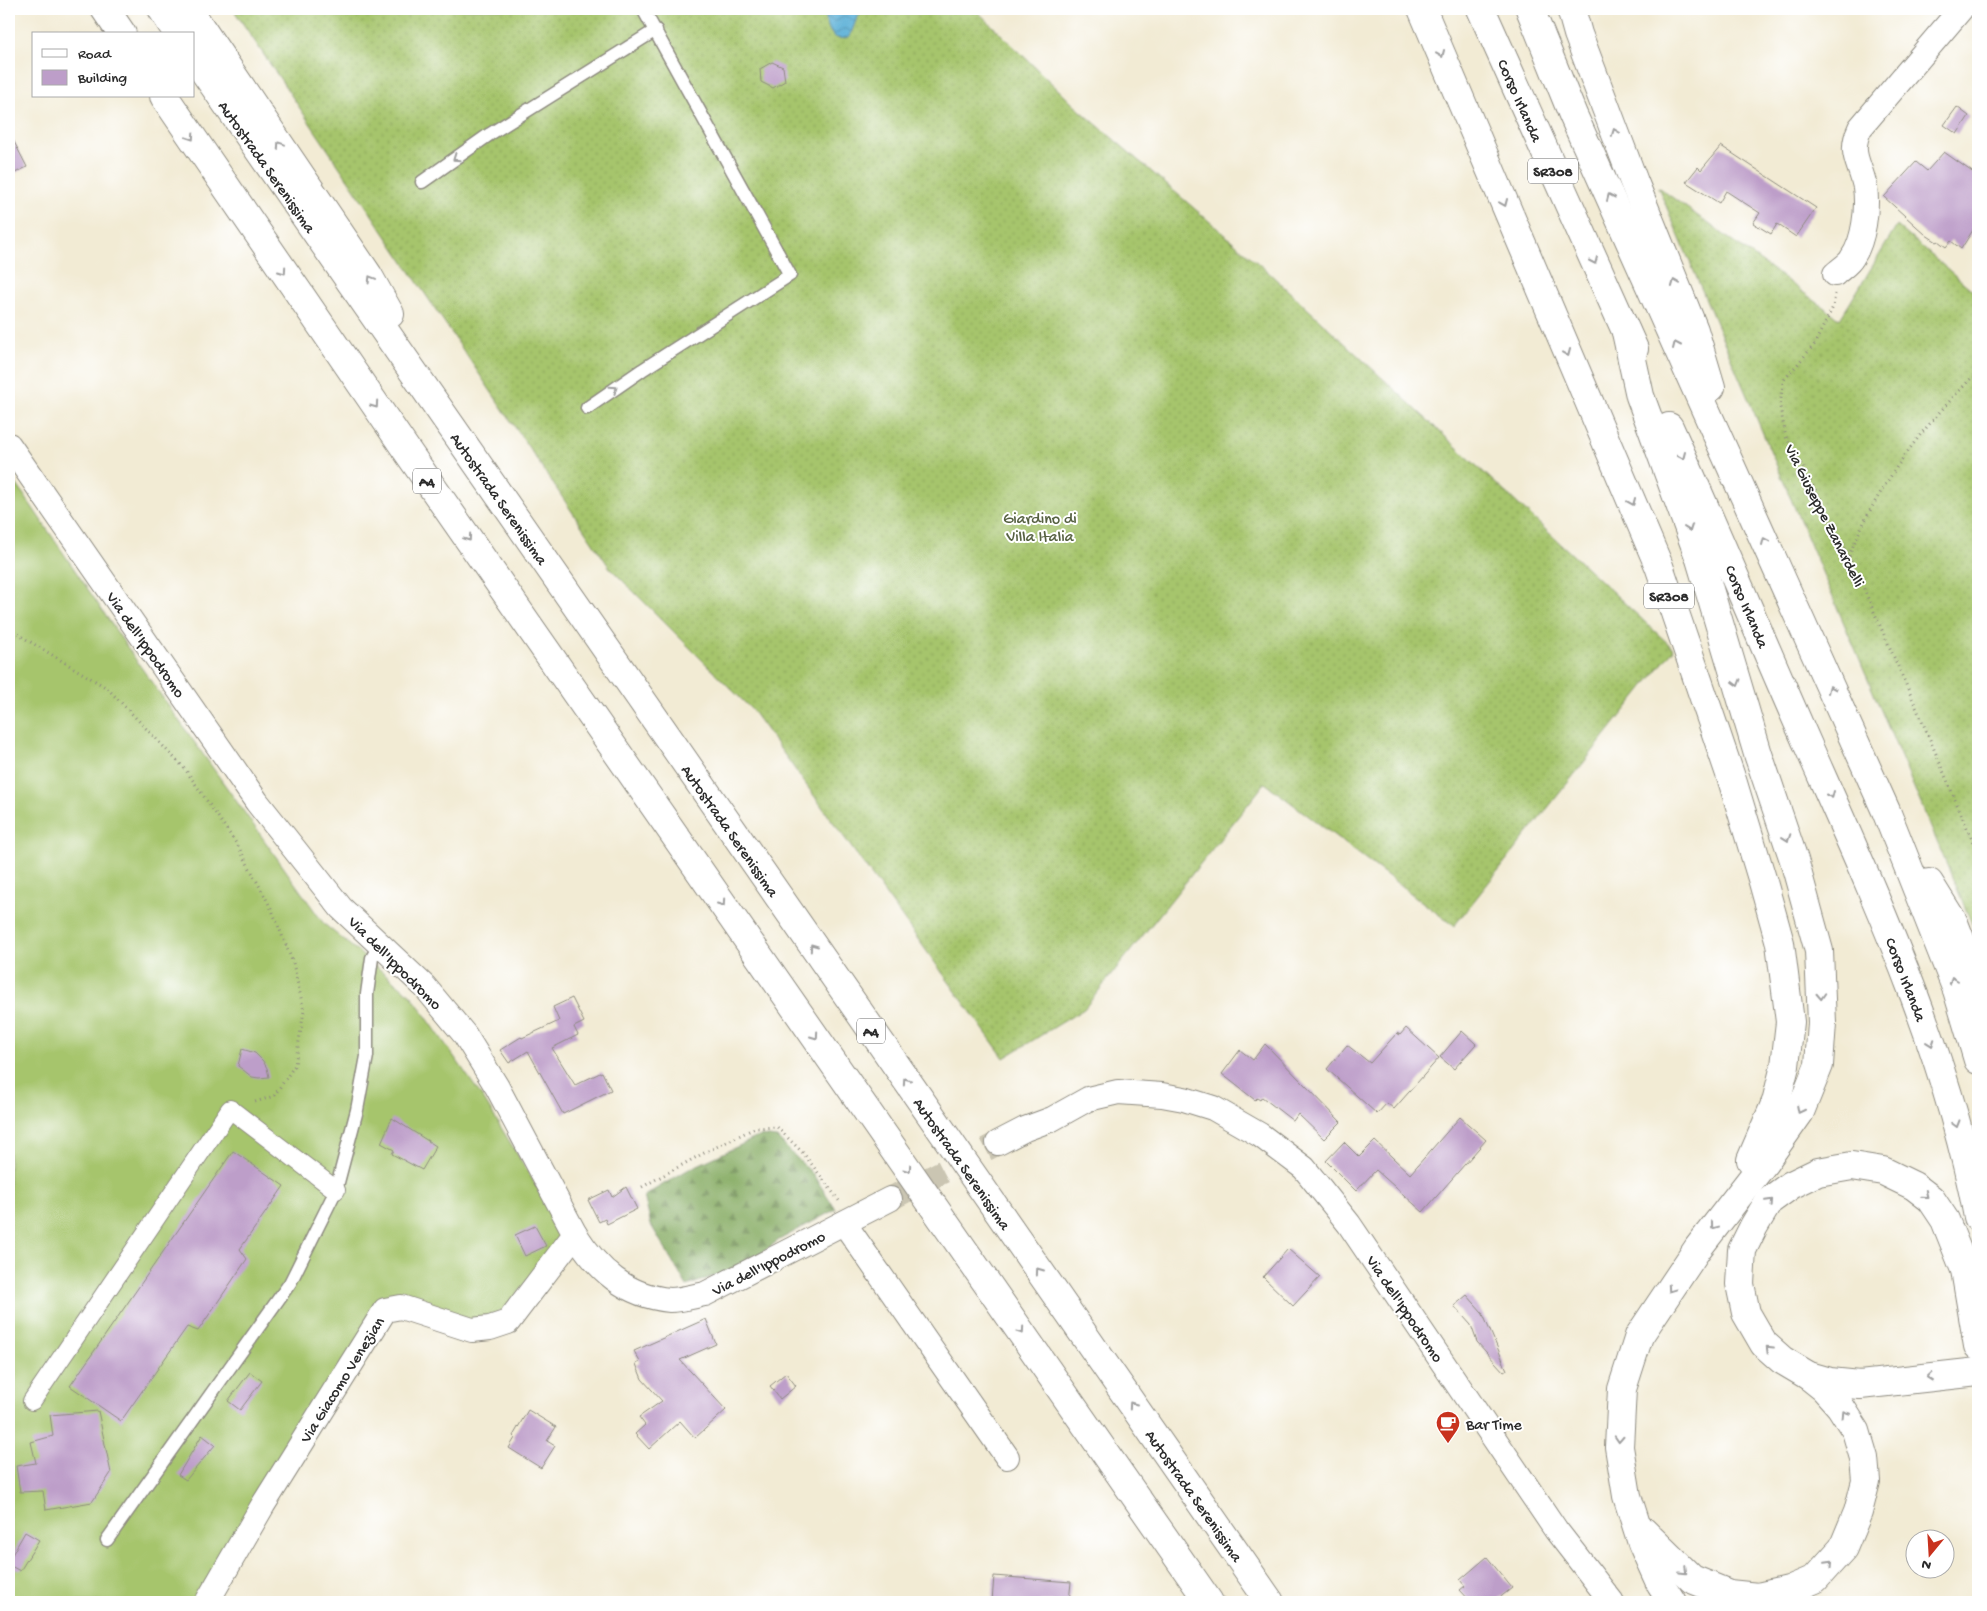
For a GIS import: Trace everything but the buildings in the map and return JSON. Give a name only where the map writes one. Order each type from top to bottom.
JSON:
[{"type":"highway","points":[[105,9],[121,32]]},
{"type":"highway","points":[[162,9],[177,32]]},
{"type":"highway","points":[[188,9],[368,275],[472,459]]},
{"type":"highway","name":"SR308","points":[[1422,9],[1659,566],[1736,792],[1780,943],[1790,1022],[1785,1066],[1776,1102],[1760,1142],[1730,1204]]},
{"type":"highway","name":"Corso Irlanda","points":[[1481,9],[1709,515],[1864,871],[1911,988],[1944,1081],[1969,1166],[1978,1217]]},
{"type":"highway","name":"SR308","points":[[1530,9],[1573,115],[1886,811],[1954,981],[1978,1060]]},
{"type":"highway","name":"SR308","points":[[1571,9],[1578,34],[1620,145],[1694,330],[1737,479]]},
{"type":"highway","name":"Autostrada Serenissima","points":[[195,59],[1270,1602]]},
{"type":"highway","name":"A4","points":[[165,98],[405,448],[1209,1602]]},
{"type":"highway","points":[[1626,332],[1640,396],[1700,559],[1758,754],[1794,860],[1819,951],[1822,1023],[1818,1065],[1800,1112],[1764,1163],[1730,1204],[1698,1248],[1639,1336],[1622,1389],[1619,1447],[1627,1496],[1642,1543],[1661,1585],[1672,1602]]},
{"type":"highway","points":[[1886,811],[1954,923],[1978,985]]},
{"type":"highway","points":[[1637,1524],[1692,1579],[1729,1594],[1758,1597],[1790,1590],[1815,1579],[1843,1548],[1858,1512],[1866,1481],[1864,1458],[1856,1431],[1840,1406],[1824,1388],[1809,1376],[1782,1360],[1764,1344],[1746,1313],[1740,1284],[1742,1250],[1769,1202],[1791,1185],[1818,1172],[1852,1166],[1883,1171],[1914,1186],[1931,1199],[1945,1220],[1965,1270],[1978,1346]]},
{"type":"highway","points":[[1809,1376],[1830,1382],[1860,1385],[1978,1372]]},
{"type":"street","points":[[1835,274],[1852,259],[1864,228],[1865,188],[1855,154],[1854,141],[1860,128],[1961,9]]},
{"type":"street","name":"Via dell'Ippodromo","points":[[9,445],[257,802],[341,908],[425,988],[464,1035],[497,1087],[574,1234],[589,1257],[607,1275],[638,1293],[672,1300],[705,1294],[890,1199]]},
{"type":"street","name":"Via dell'Ippodromo","points":[[998,1143],[1025,1129],[1052,1119],[1071,1117],[1114,1104],[1139,1093],[1162,1094],[1213,1108],[1260,1135],[1304,1168],[1349,1224],[1556,1530],[1612,1602]]},
{"type":"street","points":[[32,1401],[230,1109],[336,1190]]},
{"type":"street","points":[[847,1221],[1007,1457]]},
{"type":"street","name":"Via Giacomo Venezian","points":[[207,1602],[263,1505],[385,1310],[401,1307],[472,1330],[490,1328],[508,1322],[574,1234]]},
{"type":"lane","points":[[587,408],[642,370],[790,275],[643,9]]},
{"type":"lane","points":[[422,182],[490,134],[656,30]]},
{"type":"lane","points":[[107,1540],[290,1283],[336,1190],[367,1056],[367,994],[372,958],[380,944]]},
{"type":"path","name":"Via Giuseppe Zanardelli","points":[[1835,274],[1835,297],[1814,345],[1783,382],[1780,407],[1786,436],[1849,556],[1923,723],[1978,854]]},
{"type":"path","points":[[1849,556],[1861,526],[1877,498],[1921,434],[1978,371]]},
{"type":"path","points":[[9,629],[106,688],[185,768],[238,846],[272,910],[293,963],[304,1011],[295,1065],[274,1096],[230,1109]]},
{"type":"path","points":[[642,1187],[755,1128],[777,1127],[804,1154],[835,1195],[847,1221]]},
{"type":"green space","name":"Giardino di Villa Italia","points":[[233,9],[975,9],[1074,105],[1267,271],[1674,649],[1454,926],[1265,783],[1084,1009],[1004,1058],[752,710],[610,568]]},
{"type":"green space","points":[[1658,187],[1840,319],[1897,226],[1978,295],[1978,938]]},
{"type":"green space","points":[[9,473],[138,663],[324,924],[411,995],[483,1098],[553,1213],[562,1237],[504,1310],[471,1321],[404,1300],[192,1602],[9,1602]]},
{"type":"green space","points":[[760,1136],[777,1138],[812,1173],[836,1209],[779,1240],[747,1264],[687,1286],[651,1225],[644,1196],[689,1169]]},
{"type":"water","points":[[825,9],[866,9],[857,18],[850,36],[838,38],[830,32]]},
{"type":"tunnel","points":[[890,1199],[998,1143]]},
{"type":"place","name":"Bar Time","points":[[1448,1444]]}]
